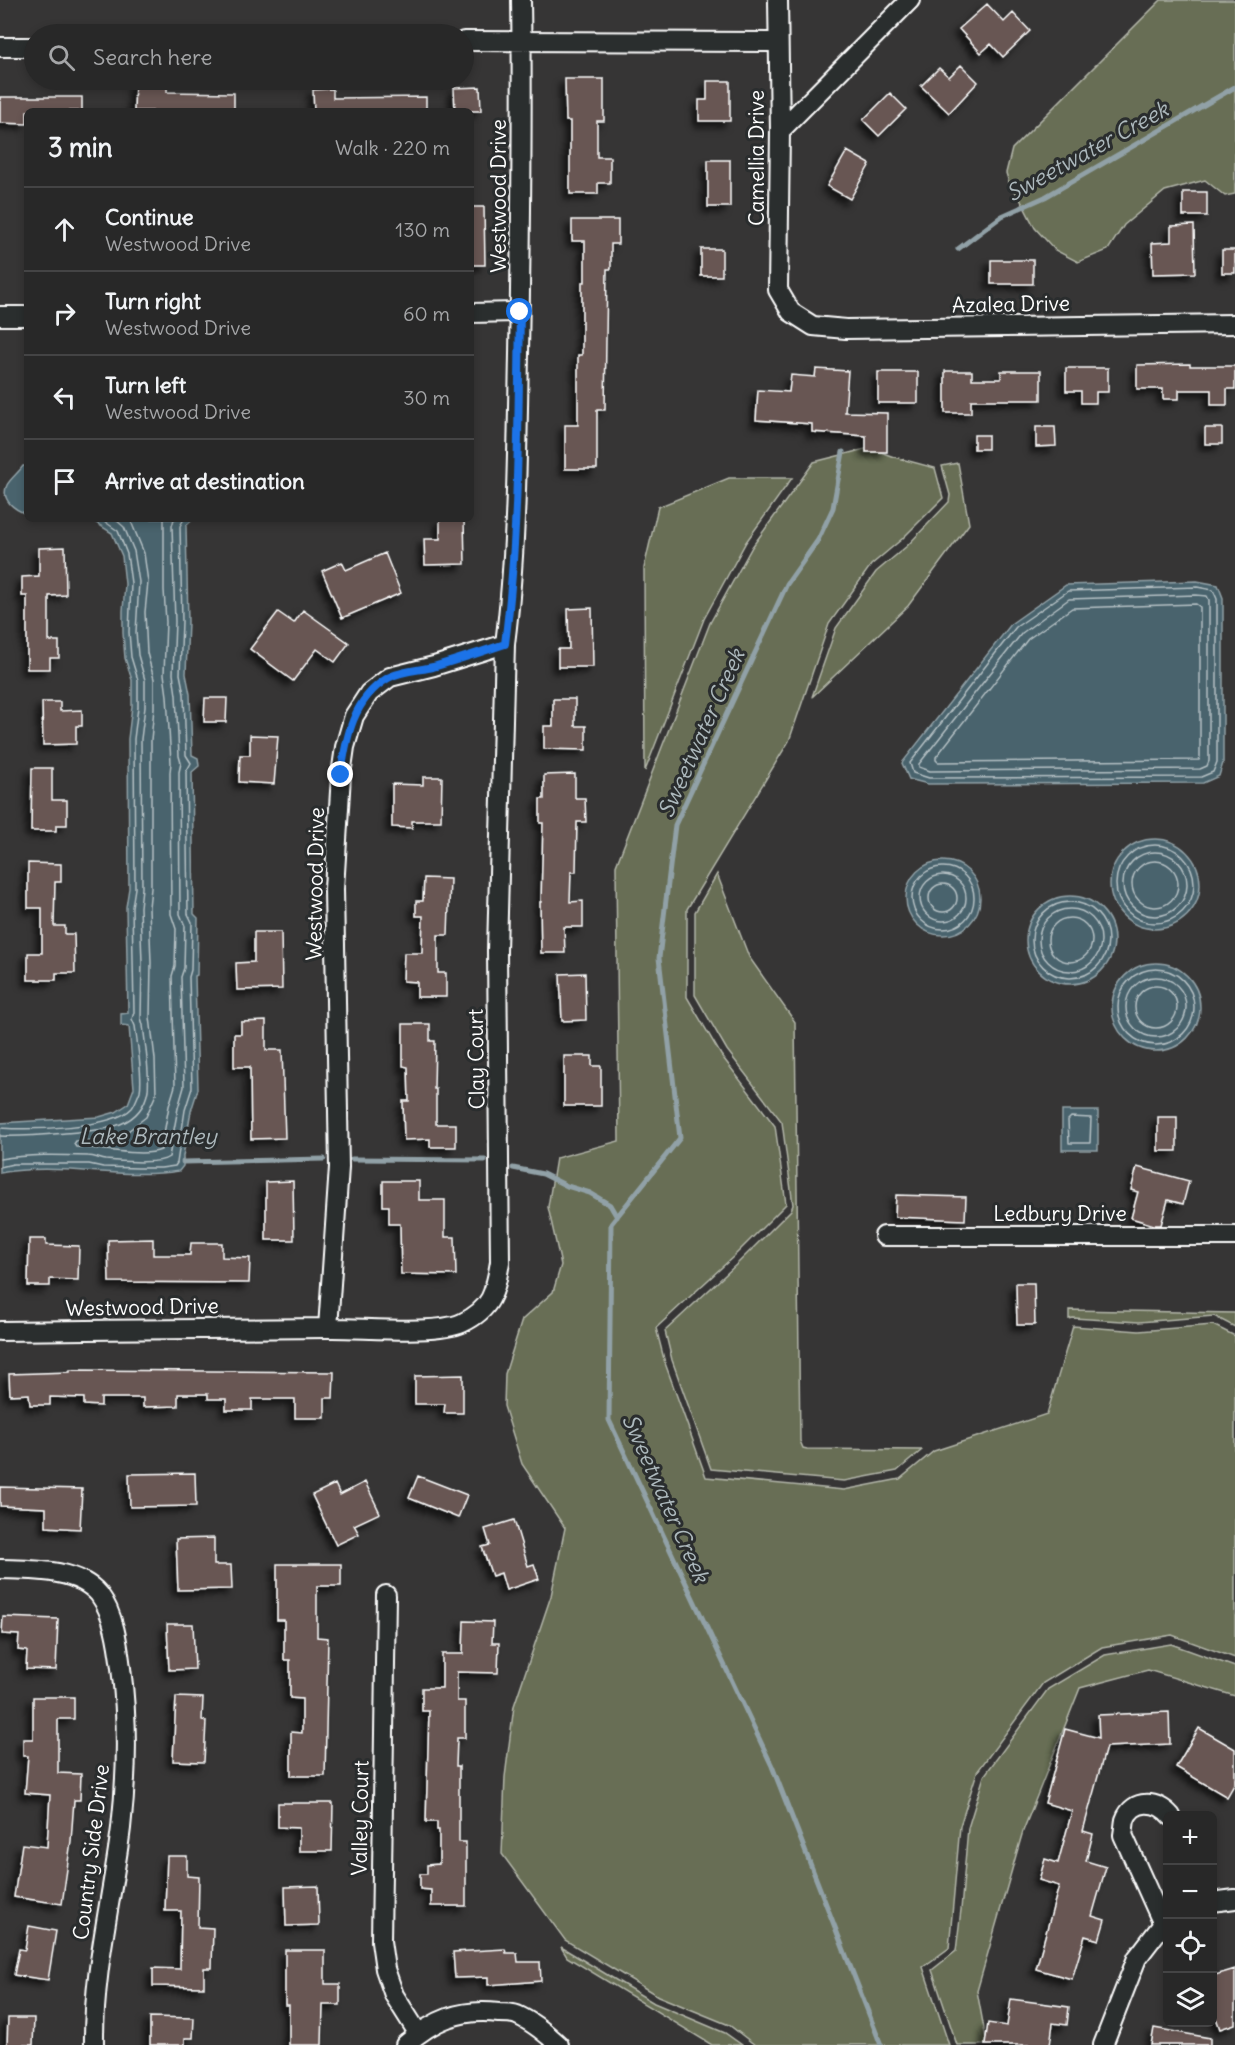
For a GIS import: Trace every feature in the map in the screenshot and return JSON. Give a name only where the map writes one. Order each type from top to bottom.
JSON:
[{"type":"street","name":"Westwood Drive","points":[[0,1330],[328,1328],[339,1167],[334,889],[341,775],[345,747],[354,716],[369,693],[390,677],[505,644],[516,521],[520,312],[521,0]]},
{"type":"street","name":"Camellia Drive","points":[[778,0],[780,131],[778,290],[791,312]]},
{"type":"street","points":[[780,131],[910,0]]},
{"type":"street","points":[[474,41],[778,42]]},
{"type":"street","points":[[0,47],[24,47]]},
{"type":"street","points":[[474,313],[520,312]]},
{"type":"street","name":"Azalea Drive","points":[[791,312],[813,326],[846,329],[1235,324]]},
{"type":"street","points":[[0,316],[24,316]]},
{"type":"street","name":"Clay Court","points":[[328,1328],[435,1329],[461,1324],[484,1310],[495,1291],[500,1262],[497,951],[505,644]]},
{"type":"street","name":"Ledbury Drive","points":[[885,1236],[1235,1236]]},
{"type":"street","name":"Country Side Drive","points":[[0,1569],[43,1570],[76,1577],[98,1593],[110,1615],[118,1646],[123,1686],[126,1764],[121,1828],[97,1980],[94,2045]]},
{"type":"street","name":"Valley Court","points":[[386,1595],[381,1941],[385,1969],[412,2039]]},
{"type":"street","points":[[1163,1919],[1123,1835],[1126,1819],[1134,1808],[1150,1802],[1167,1811]]},
{"type":"street","points":[[1217,1901],[1235,1899]]},
{"type":"street","points":[[1103,2045],[1137,1958],[1163,1926]]},
{"type":"street","points":[[412,2039],[448,2016],[481,2011],[516,2015],[543,2031],[559,2045]]},
{"type":"green space","points":[[1161,0],[1235,0],[1235,194],[1225,196],[1205,180],[1165,191],[1124,225],[1108,250],[1078,262],[1055,250],[1035,228],[1020,199],[1010,186],[1006,173],[1012,149]]},
{"type":"green space","points":[[869,448],[935,468],[943,498],[902,539],[871,565],[829,624],[789,741],[687,909],[687,997],[721,1055],[775,1126],[786,1204],[656,1328],[665,1363],[706,1477],[844,1490],[900,1479],[934,1451],[1047,1414],[1073,1326],[1139,1331],[1213,1325],[1235,1336],[1235,1658],[1172,1635],[1102,1647],[1043,1683],[977,1772],[960,1826],[949,1948],[923,1967],[949,2045],[755,2045],[729,2025],[658,1996],[565,1940],[502,1854],[505,1777],[514,1706],[551,1596],[565,1528],[522,1464],[504,1406],[505,1374],[522,1320],[553,1292],[561,1265],[548,1207],[556,1158],[619,1141],[616,866],[710,623],[752,547],[814,462]]},
{"type":"green space","points":[[958,463],[969,524],[908,606],[812,697],[836,628],[876,572],[907,546],[949,502],[950,495],[942,466]]},
{"type":"green space","points":[[729,478],[792,478],[746,542],[704,619],[645,771],[644,568],[658,507]]},
{"type":"green space","points":[[717,874],[749,957],[795,1022],[800,1441],[803,1448],[807,1449],[922,1450],[897,1471],[844,1481],[711,1469],[672,1360],[665,1331],[738,1263],[791,1210],[793,1205],[782,1122],[727,1050],[695,995],[695,912]]},
{"type":"green space","points":[[1069,1310],[1235,1313],[1235,1327],[1214,1316],[1139,1322],[1069,1319]]},
{"type":"green space","points":[[1171,1644],[1235,1667],[1235,1696],[1148,1670],[1080,1688],[1023,1831],[977,1991],[987,2045],[957,2045],[932,1970],[956,1951],[968,1828],[984,1776],[1048,1689],[1105,1655]]},
{"type":"green space","points":[[561,1947],[654,2003],[725,2033],[742,2045],[712,2045],[567,1957]]},
{"type":"water","points":[[24,466],[24,513],[7,500],[5,490],[10,480]]},
{"type":"water","name":"Lake Brantley","points":[[95,522],[190,522],[186,526],[188,622],[186,674],[190,694],[192,755],[198,758],[199,766],[192,772],[194,914],[198,918],[197,975],[195,976],[198,1089],[191,1111],[183,1166],[179,1171],[134,1174],[44,1169],[0,1173],[0,1123],[99,1117],[116,1112],[128,1104],[134,1088],[129,1026],[121,1025],[121,1014],[128,1013],[126,907],[129,888],[128,739],[132,680],[125,658],[123,611],[125,584],[122,556],[112,533]]},
{"type":"water","points":[[1197,581],[1218,585],[1223,598],[1223,763],[1219,776],[1203,783],[928,784],[909,779],[902,763],[1012,623],[1066,585]]},
{"type":"water","points":[[1146,839],[1164,839],[1180,846],[1193,859],[1200,875],[1200,893],[1193,909],[1180,922],[1164,929],[1146,929],[1130,922],[1117,909],[1110,893],[1110,875],[1117,859],[1130,846]]},
{"type":"water","points":[[943,861],[964,867],[974,877],[980,898],[974,919],[964,929],[943,935],[922,929],[912,919],[906,898],[912,877],[922,867]]},
{"type":"water","points":[[1061,896],[1079,896],[1095,903],[1107,915],[1114,931],[1114,949],[1107,965],[1095,977],[1079,984],[1061,984],[1045,977],[1033,965],[1026,949],[1026,931],[1033,915],[1045,903]]},
{"type":"water","points":[[1156,963],[1173,966],[1187,976],[1197,990],[1200,1007],[1197,1024],[1187,1038],[1173,1048],[1156,1051],[1139,1048],[1125,1038],[1115,1024],[1112,1007],[1115,990],[1125,976],[1139,966]]},
{"type":"water","points":[[1062,1111],[1098,1111],[1098,1150],[1062,1150]]},
{"type":"building","points":[[987,4],[1004,22],[1013,13],[1030,31],[1003,57],[991,44],[981,53],[959,29]]},
{"type":"building","points":[[961,65],[978,82],[949,113],[921,86],[939,68],[949,77]]},
{"type":"building","points":[[565,79],[604,79],[604,121],[597,121],[597,157],[610,157],[610,183],[598,183],[598,194],[570,194],[570,121],[566,121]]},
{"type":"building","points":[[707,81],[730,81],[730,121],[699,121],[699,100],[707,100]]},
{"type":"building","points":[[474,87],[480,87],[481,111],[474,111],[474,108],[455,108],[454,90],[474,90]]},
{"type":"building","points":[[135,90],[234,93],[234,108],[134,108]]},
{"type":"building","points":[[313,90],[333,90],[333,98],[426,97],[426,108],[314,108]]},
{"type":"building","points":[[890,93],[906,109],[879,136],[863,120]]},
{"type":"building","points":[[0,97],[82,97],[82,108],[24,108],[24,124],[0,123]]},
{"type":"building","points":[[847,151],[870,164],[850,199],[827,186]]},
{"type":"building","points":[[708,160],[730,160],[730,207],[708,207]]},
{"type":"building","points":[[1183,192],[1207,192],[1207,216],[1183,216]]},
{"type":"building","points":[[474,207],[484,207],[485,265],[474,265]]},
{"type":"building","points":[[572,220],[618,220],[618,244],[611,244],[611,269],[607,269],[605,410],[597,410],[597,469],[565,469],[565,425],[578,425],[578,355],[582,355],[582,282],[585,282],[585,241],[572,241]]},
{"type":"building","points":[[1194,225],[1195,273],[1153,274],[1152,243],[1171,242],[1171,226]]},
{"type":"building","points":[[701,249],[722,249],[722,276],[701,276]]},
{"type":"building","points":[[1222,250],[1235,250],[1235,273],[1222,273]]},
{"type":"building","points":[[991,260],[1033,260],[1033,284],[991,284]]},
{"type":"building","points":[[1190,364],[1190,366],[1235,366],[1235,389],[1227,389],[1227,405],[1211,405],[1211,390],[1179,390],[1179,399],[1163,399],[1163,389],[1137,389],[1137,365]]},
{"type":"building","points":[[1066,368],[1108,368],[1108,392],[1096,392],[1096,403],[1081,403],[1081,391],[1066,391]]},
{"type":"building","points":[[816,369],[848,371],[845,412],[887,413],[887,452],[866,452],[866,436],[812,432],[812,424],[756,420],[758,390],[789,392],[791,375],[815,377]]},
{"type":"building","points":[[945,371],[972,371],[972,379],[1001,379],[1001,371],[1041,371],[1041,400],[971,400],[971,413],[945,413]]},
{"type":"building","points":[[878,372],[918,372],[918,403],[878,403]]},
{"type":"building","points":[[1036,427],[1055,427],[1056,446],[1036,447]]},
{"type":"building","points":[[1205,428],[1222,428],[1222,444],[1205,444]]},
{"type":"building","points":[[974,435],[988,435],[988,449],[974,449]]},
{"type":"building","points":[[440,522],[464,522],[465,564],[425,565],[424,539],[440,539]]},
{"type":"building","points":[[65,547],[66,595],[49,596],[49,641],[59,641],[59,658],[50,658],[50,669],[27,669],[27,596],[22,596],[22,577],[39,576],[39,548]]},
{"type":"building","points":[[385,553],[401,593],[342,618],[322,571],[342,562],[346,570]]},
{"type":"building","points":[[592,608],[593,667],[558,667],[558,649],[569,649],[568,609]]},
{"type":"building","points":[[303,610],[349,643],[335,662],[317,649],[293,681],[250,649],[278,612],[294,623]]},
{"type":"building","points":[[205,698],[227,698],[226,722],[204,722]]},
{"type":"building","points":[[553,699],[575,699],[575,726],[586,726],[586,750],[544,749],[544,726],[553,726]]},
{"type":"building","points":[[42,702],[60,702],[60,711],[82,710],[82,726],[76,726],[76,744],[43,745]]},
{"type":"building","points":[[250,735],[278,736],[274,784],[239,782],[240,755],[250,755]]},
{"type":"building","points":[[32,768],[52,768],[52,800],[67,800],[67,825],[56,825],[56,831],[31,831]]},
{"type":"building","points":[[575,774],[575,798],[585,798],[586,822],[577,822],[576,872],[571,872],[570,902],[583,901],[583,927],[564,927],[565,953],[541,953],[543,823],[540,823],[540,799],[544,799],[544,775]]},
{"type":"building","points":[[423,777],[442,777],[441,821],[412,821],[412,828],[392,827],[392,784],[423,785]]},
{"type":"building","points":[[28,863],[61,864],[61,882],[55,882],[54,926],[65,926],[65,934],[74,934],[75,973],[56,973],[56,980],[28,980],[28,953],[42,953],[42,908],[28,908]]},
{"type":"building","points":[[424,878],[450,879],[448,935],[438,935],[438,973],[446,973],[446,997],[417,997],[417,982],[403,981],[404,953],[422,953],[423,916],[416,916],[416,901],[423,901]]},
{"type":"building","points":[[254,932],[281,932],[282,989],[237,990],[236,963],[254,962]]},
{"type":"building","points":[[585,973],[586,1020],[562,1021],[560,974]]},
{"type":"building","points":[[266,1021],[266,1050],[282,1050],[285,1138],[251,1139],[250,1067],[234,1067],[234,1034],[241,1034],[241,1022]]},
{"type":"building","points":[[403,1024],[430,1024],[430,1041],[435,1041],[436,1124],[456,1124],[456,1147],[430,1147],[430,1139],[404,1140],[403,1101],[409,1101],[408,1067],[403,1066]]},
{"type":"building","points":[[564,1056],[592,1056],[592,1066],[601,1066],[601,1106],[564,1106]]},
{"type":"building","points":[[1158,1117],[1177,1117],[1177,1151],[1158,1151]]},
{"type":"building","points":[[1137,1167],[1189,1181],[1183,1204],[1168,1200],[1161,1225],[1131,1218],[1138,1192],[1131,1190]]},
{"type":"building","points":[[293,1181],[294,1240],[266,1240],[266,1182]]},
{"type":"building","points":[[383,1181],[419,1181],[419,1200],[445,1200],[445,1237],[455,1237],[456,1275],[401,1274],[400,1224],[389,1224],[389,1206],[383,1206]]},
{"type":"building","points":[[896,1195],[966,1197],[965,1220],[895,1217]]},
{"type":"building","points":[[29,1239],[46,1239],[46,1245],[79,1246],[78,1280],[50,1279],[50,1286],[28,1286]]},
{"type":"building","points":[[153,1239],[153,1255],[190,1255],[191,1243],[222,1243],[222,1257],[250,1258],[249,1283],[109,1282],[108,1240]]},
{"type":"building","points":[[1016,1283],[1034,1283],[1035,1325],[1017,1325]]},
{"type":"building","points":[[70,1370],[334,1372],[333,1398],[325,1398],[325,1418],[295,1418],[295,1399],[252,1399],[252,1410],[226,1410],[226,1399],[208,1399],[208,1394],[178,1394],[178,1406],[143,1407],[143,1398],[101,1398],[101,1406],[84,1405],[84,1398],[50,1397],[50,1405],[30,1405],[29,1394],[10,1395],[9,1374],[70,1372]]},
{"type":"building","points":[[463,1375],[463,1413],[444,1413],[445,1404],[415,1404],[415,1376]]},
{"type":"building","points":[[195,1473],[196,1506],[130,1507],[129,1474]]},
{"type":"building","points":[[418,1476],[467,1495],[458,1518],[409,1498]]},
{"type":"building","points":[[365,1482],[380,1513],[354,1525],[359,1534],[336,1545],[312,1495],[335,1484],[340,1495]]},
{"type":"building","points":[[0,1487],[82,1489],[80,1529],[46,1527],[46,1508],[0,1506]]},
{"type":"building","points":[[514,1520],[528,1566],[534,1564],[539,1579],[506,1590],[501,1573],[492,1576],[482,1547],[490,1545],[485,1529]]},
{"type":"building","points":[[214,1538],[214,1565],[231,1565],[232,1589],[178,1590],[176,1539]]},
{"type":"building","points":[[277,1564],[341,1564],[341,1586],[317,1586],[317,1637],[328,1638],[325,1776],[291,1776],[291,1732],[302,1733],[302,1699],[290,1698],[290,1660],[284,1660],[284,1620],[277,1620]]},
{"type":"building","points":[[3,1617],[58,1619],[56,1670],[26,1669],[27,1651],[18,1650],[19,1635],[2,1634]]},
{"type":"building","points":[[464,1621],[493,1622],[492,1643],[499,1643],[498,1673],[457,1672],[457,1701],[465,1701],[465,1738],[457,1738],[456,1766],[459,1766],[459,1842],[466,1842],[466,1906],[431,1906],[431,1890],[420,1889],[420,1874],[427,1874],[427,1865],[439,1864],[439,1830],[437,1830],[437,1822],[426,1822],[429,1711],[422,1711],[422,1688],[442,1688],[442,1654],[463,1654]]},
{"type":"building","points":[[167,1624],[193,1624],[195,1669],[169,1670]]},
{"type":"building","points":[[33,1697],[74,1697],[74,1719],[58,1719],[58,1773],[81,1774],[80,1800],[74,1800],[62,1904],[14,1897],[22,1844],[47,1847],[50,1795],[25,1793],[28,1756],[23,1756],[23,1739],[33,1739]]},
{"type":"building","points":[[176,1697],[203,1698],[202,1720],[206,1721],[204,1762],[173,1761]]},
{"type":"building","points":[[1169,1712],[1170,1744],[1106,1747],[1083,1831],[1093,1834],[1086,1861],[1106,1867],[1092,1916],[1105,1920],[1099,1940],[1085,1936],[1072,1979],[1036,1969],[1059,1886],[1039,1880],[1045,1859],[1058,1863],[1072,1811],[1045,1803],[1065,1729],[1099,1738],[1098,1715]]},
{"type":"building","points":[[1199,1728],[1235,1749],[1235,1783],[1227,1797],[1176,1767]]},
{"type":"building","points":[[278,1803],[333,1803],[332,1851],[299,1851],[299,1828],[278,1827]]},
{"type":"building","points":[[167,1856],[187,1856],[187,1876],[199,1877],[198,1927],[213,1928],[212,1968],[204,1968],[204,1987],[153,1986],[153,1968],[180,1969],[181,1911],[165,1911]]},
{"type":"building","points":[[318,1886],[319,1925],[286,1926],[285,1887]]},
{"type":"building","points":[[29,1926],[56,1931],[48,1980],[14,1975],[19,1949],[25,1950]]},
{"type":"building","points":[[505,1949],[506,1953],[517,1953],[518,1962],[540,1962],[541,1981],[488,1985],[488,1977],[455,1978],[453,1952]]},
{"type":"building","points":[[285,1950],[325,1950],[325,1984],[340,1984],[340,2005],[323,2005],[322,2045],[289,2045],[289,2005],[285,2005]]},
{"type":"building","points":[[1235,1969],[1235,2024],[1220,2029],[1217,2020],[1217,1974]]},
{"type":"building","points":[[1011,1999],[1069,2007],[1067,2025],[1053,2023],[1050,2045],[985,2045],[988,2023],[1007,2026]]},
{"type":"building","points":[[150,2017],[194,2018],[193,2038],[185,2038],[185,2045],[150,2045]]},
{"type":"building","points":[[8,2018],[34,2018],[33,2045],[7,2045]]},
{"type":"building","points":[[1154,2028],[1210,2038],[1210,2045],[1151,2045]]},
{"type":"waterway","name":"Sweetwater Creek","points":[[958,249],[1002,216],[1045,197],[1235,87]]},
{"type":"waterway","name":"Sweetwater Creek","points":[[843,452],[833,508],[818,540],[787,584],[675,825],[659,958],[680,1138],[611,1224],[609,1420],[772,1766],[881,2045]]},
{"type":"waterway","points":[[183,1162],[324,1159]]},
{"type":"waterway","points":[[352,1159],[485,1160]]},
{"type":"waterway","points":[[513,1168],[543,1174],[567,1186],[590,1193],[610,1205],[617,1217]]},
{"type":"route","points":[[341,775],[345,747],[354,716],[369,693],[390,677],[505,644],[516,521],[520,312]]}]
